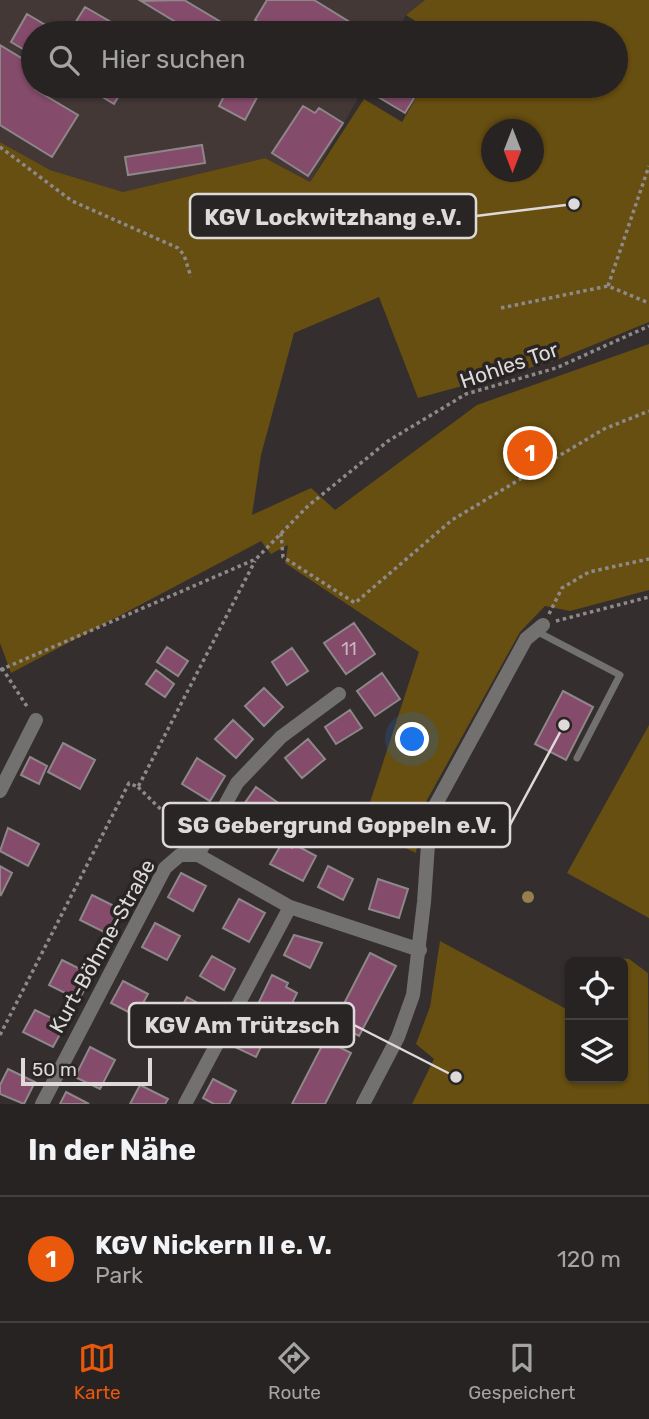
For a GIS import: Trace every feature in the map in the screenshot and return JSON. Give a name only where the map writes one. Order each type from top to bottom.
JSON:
[{"type":"street","points":[[363,1104],[398,1037],[413,995],[420,950],[430,815],[526,639],[539,627]]},
{"type":"street","points":[[339,694],[281,737],[237,783],[200,852],[290,907],[420,950]]},
{"type":"street","points":[[0,790],[36,720]]},
{"type":"street","name":"Kurt-Böhme-Straße","points":[[41,1104],[164,869],[180,855],[200,852]]},
{"type":"street","points":[[185,1104],[290,907]]},
{"type":"lane","points":[[539,627],[620,675],[577,758]]},
{"type":"path","points":[[0,147],[72,201],[178,248],[184,255],[191,277]]},
{"type":"path","points":[[608,286],[649,166]]},
{"type":"path","points":[[501,308],[608,286],[649,303]]},
{"type":"path","name":"Hohles Tor","points":[[256,559],[307,506],[388,441],[466,394],[556,368],[649,326]]},
{"type":"path","points":[[281,533],[283,557],[355,603],[452,520],[604,429],[649,411]]},
{"type":"path","points":[[36,720],[1,669],[256,559]]},
{"type":"path","points":[[138,787],[256,559]]},
{"type":"path","points":[[539,627],[562,588],[589,572],[649,559]]},
{"type":"path","points":[[539,627],[649,597]]},
{"type":"path","points":[[0,1035],[129,783],[138,787],[200,852]]},
{"type":"shaded area","points":[[0,0],[425,0],[402,21],[21,21],[21,98],[358,98],[310,182],[265,158],[123,192],[50,170],[0,142]]},
{"type":"shaded area","points":[[425,0],[649,0],[649,322],[554,361],[418,398],[379,297],[294,333],[261,455],[252,515],[311,488],[335,510],[477,405],[649,344],[649,590],[570,611],[545,606],[520,632],[422,809],[416,853],[362,827],[419,652],[285,563],[288,545],[271,554],[261,541],[11,673],[0,643],[0,142],[50,170],[123,192],[265,158],[310,182],[364,99],[402,122],[416,98],[628,98],[628,21],[415,21],[406,15]]},
{"type":"shaded area","points":[[649,725],[649,918],[567,873]]},
{"type":"shaded area","points":[[440,941],[565,1008],[565,1083],[628,1083],[629,959],[648,973],[649,1104],[412,1104],[434,1059],[416,1044],[430,1007]]},
{"type":"building","points":[[184,0],[219,21],[174,21],[141,1]]},
{"type":"building","points":[[267,0],[314,0],[348,21],[257,21]]},
{"type":"building","points":[[85,7],[109,21],[76,21]]},
{"type":"building","points":[[27,14],[39,21],[23,21]]},
{"type":"building","points":[[21,24],[21,48],[11,42]]},
{"type":"building","points":[[0,45],[21,58],[21,98],[49,98],[78,115],[52,157],[0,125]]},
{"type":"building","points":[[104,98],[118,98],[114,104]]},
{"type":"building","points":[[223,98],[257,98],[245,120],[219,106]]},
{"type":"building","points":[[380,98],[414,98],[405,113]]},
{"type":"building","points":[[303,106],[315,113],[319,108],[343,123],[308,176],[272,153]]},
{"type":"building","points":[[202,145],[205,163],[128,175],[125,157]]},
{"type":"building","points":[[354,623],[375,654],[346,674],[324,643]]},
{"type":"building","points":[[167,647],[188,661],[178,676],[157,662]]},
{"type":"building","points":[[292,648],[308,671],[287,685],[272,662]]},
{"type":"building","points":[[156,670],[174,684],[165,697],[146,684]]},
{"type":"building","points":[[382,673],[400,699],[375,716],[357,691]]},
{"type":"building","points":[[264,688],[283,707],[264,726],[245,706]]},
{"type":"building","points":[[563,691],[593,707],[566,760],[535,744]]},
{"type":"building","points":[[350,710],[362,728],[336,744],[325,727]]},
{"type":"building","points":[[233,720],[253,739],[236,758],[215,739]]},
{"type":"building","points":[[308,739],[325,759],[302,778],[285,758]]},
{"type":"building","points":[[63,743],[95,760],[80,789],[48,772]]},
{"type":"building","points":[[30,757],[47,766],[39,784],[21,775]]},
{"type":"building","points":[[197,758],[225,776],[210,801],[182,784]]},
{"type":"building","points":[[256,787],[281,805],[275,813],[271,810],[263,821],[242,807]]},
{"type":"building","points":[[8,828],[39,844],[28,866],[0,851]]},
{"type":"building","points":[[282,843],[292,848],[294,844],[316,856],[303,881],[270,864]]},
{"type":"building","points":[[0,866],[12,873],[1,895],[0,894]]},
{"type":"building","points":[[328,866],[353,879],[343,900],[318,887]]},
{"type":"building","points":[[181,873],[206,886],[193,911],[168,897]]},
{"type":"building","points":[[378,879],[408,889],[399,918],[369,909]]},
{"type":"building","points":[[92,895],[120,909],[108,934],[80,920]]},
{"type":"building","points":[[239,899],[265,913],[249,942],[223,928]]},
{"type":"building","points":[[155,923],[180,936],[167,960],[142,947]]},
{"type":"building","points":[[294,935],[322,943],[310,968],[284,955]]},
{"type":"building","points":[[370,953],[396,966],[359,1036],[334,1023]]},
{"type":"building","points":[[212,956],[235,969],[224,990],[200,976]]},
{"type":"building","points":[[62,960],[92,975],[79,1000],[49,985]]},
{"type":"building","points":[[272,975],[288,983],[286,987],[297,993],[286,1016],[259,1002]]},
{"type":"building","points":[[123,981],[148,994],[136,1016],[111,1003]]},
{"type":"building","points":[[187,997],[212,1011],[199,1036],[174,1022]]},
{"type":"building","points":[[35,1010],[65,1025],[53,1047],[23,1032]]},
{"type":"building","points":[[248,1022],[268,1032],[256,1057],[235,1047]]},
{"type":"building","points":[[325,1040],[351,1053],[325,1104],[292,1104]]},
{"type":"building","points":[[90,1047],[115,1060],[100,1089],[75,1077]]},
{"type":"building","points":[[8,1069],[35,1082],[24,1104],[0,1094],[0,1085]]},
{"type":"building","points":[[213,1079],[236,1091],[229,1104],[214,1104],[203,1098]]},
{"type":"building","points":[[140,1085],[168,1099],[165,1104],[130,1104]]},
{"type":"building","points":[[66,1092],[89,1104],[60,1104]]},
{"type":"place","name":"KGV Lockwitzhang e.V.","points":[[574,204]]},
{"type":"place","name":"KGV Nickern II e. V.","points":[[530,453]]},
{"type":"place","name":"SG Gebergrund Goppeln e.V.","points":[[564,725]]},
{"type":"place","name":"KGV Am Trützsch","points":[[456,1077]]}]
